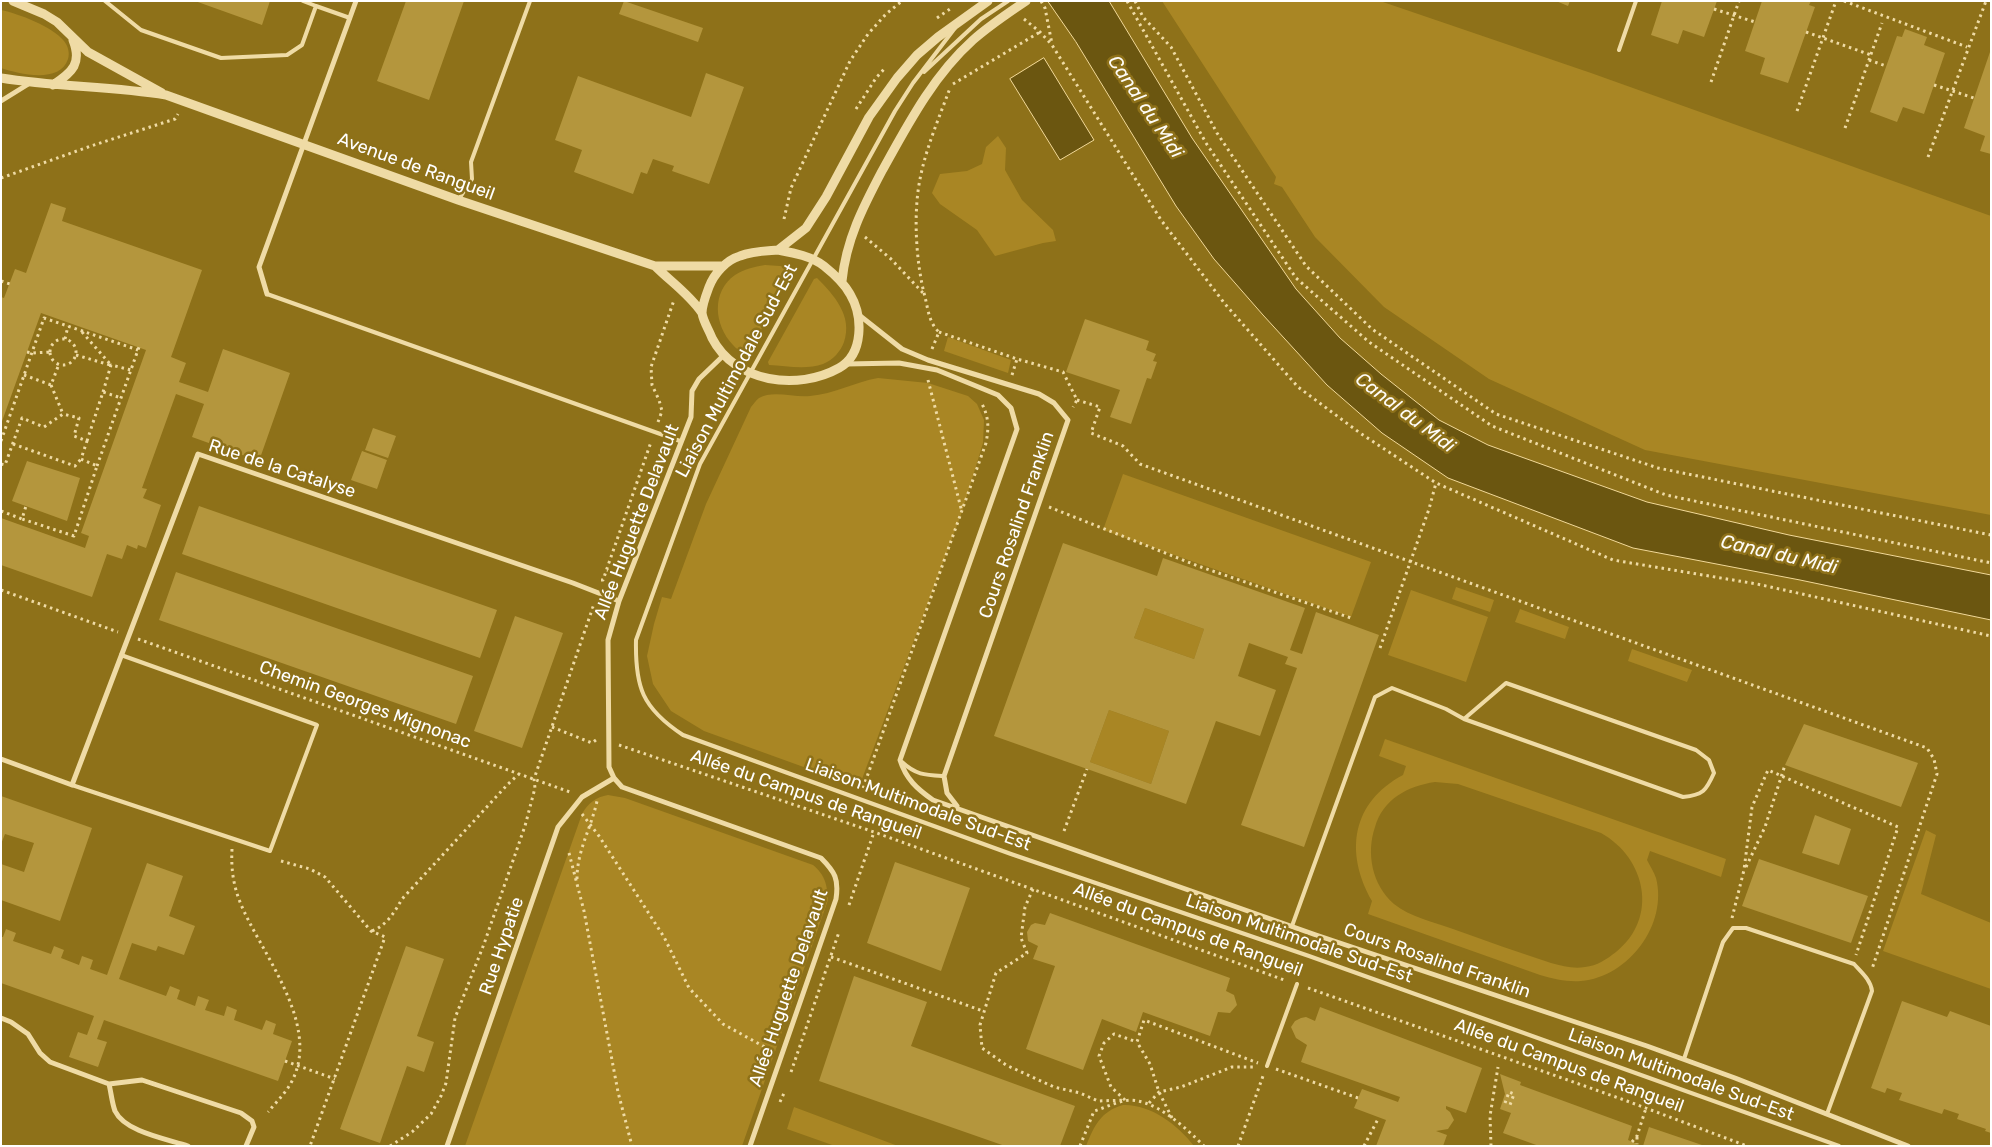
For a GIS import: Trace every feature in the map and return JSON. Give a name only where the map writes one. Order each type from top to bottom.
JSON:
[{"type":"street","points":[[267,294],[259,267],[356,1]]},
{"type":"street","points":[[778,250],[806,228],[826,197],[869,117],[888,88],[926,46],[988,1]]},
{"type":"street","points":[[842,281],[844,260],[853,229],[914,112],[935,83],[966,47],[1012,7],[1026,1]]},
{"type":"street","name":"Avenue de Rangueil","points":[[17,2],[58,22],[88,52],[166,95],[458,200],[655,266],[723,266]]},
{"type":"street","points":[[53,85],[65,77],[74,67],[78,52],[73,39]]},
{"type":"street","name":"Avenue de Rangueil","points":[[1,78],[30,83],[132,90],[166,95]]},
{"type":"street","points":[[1,100],[30,83]]},
{"type":"street","points":[[702,313],[705,297],[712,280],[723,266],[739,256],[778,250],[813,259],[824,265],[842,281],[851,294],[859,315],[860,331],[856,348],[846,364],[826,376],[804,380],[777,380],[750,373],[724,355]]},
{"type":"street","name":"Avenue de Rangueil","points":[[655,266],[692,298],[702,313],[714,341],[724,355]]},
{"type":"street","name":"Cours Rosalind Franklin","points":[[859,315],[902,349],[928,360],[1039,394],[1054,403],[1068,420],[944,776]]},
{"type":"street","name":"Allée Huguette Delavault","points":[[724,355],[699,379],[692,392],[691,417],[619,601],[608,640],[609,767],[614,778],[622,786],[821,858],[831,868],[838,883],[836,899],[750,1146]]},
{"type":"street","name":"Cours Rosalind Franklin","points":[[846,364],[899,363],[937,370],[998,395],[1011,408],[1017,429],[900,760],[904,773],[918,790],[933,800],[1292,926],[1684,1059],[1908,1146]]},
{"type":"street","name":"Rue de la Catalyse","points":[[72,785],[121,655],[126,634],[198,454],[574,583],[619,601]]},
{"type":"street","points":[[1,759],[72,785]]},
{"type":"street","points":[[944,776],[947,793],[957,807]]},
{"type":"street","name":"Rue Hypatie","points":[[447,1146],[558,827],[582,797],[614,778]]},
{"type":"street","points":[[1,1018],[11,1022],[28,1034],[40,1053],[50,1062],[109,1084],[142,1080],[241,1113],[252,1120],[254,1127],[246,1146]]},
{"type":"street","points":[[109,1084],[115,1110],[122,1122],[188,1146]]},
{"type":"lane","points":[[105,1],[142,30],[221,58],[287,55],[302,45],[316,6]]},
{"type":"lane","points":[[303,1],[350,18]]},
{"type":"lane","points":[[458,200],[472,179],[471,162],[530,1]]},
{"type":"lane","points":[[1619,50],[1636,1]]},
{"type":"lane","name":"Liaison Multimodale Sud-Est","points":[[913,83],[981,19],[1012,7]]},
{"type":"lane","name":"Liaison Multimodale Sud-Est","points":[[964,17],[913,83],[895,112],[700,464],[636,640],[636,669],[642,691],[653,712],[683,735],[1011,854],[1309,956],[1838,1146]]},
{"type":"lane","points":[[267,294],[680,441]]},
{"type":"lane","points":[[72,785],[270,851],[317,725],[121,655]]},
{"type":"lane","points":[[1292,926],[1375,696],[1392,688],[1446,709],[1464,719],[1683,797],[1697,796],[1708,787],[1714,773],[1709,760],[1696,750],[1506,683],[1464,719]]},
{"type":"lane","points":[[900,760],[918,774],[944,776]]},
{"type":"lane","points":[[1684,1059],[1723,942],[1733,928],[1746,928],[1854,964],[1864,974],[1872,987],[1872,992],[1827,1114]]},
{"type":"lane","points":[[1267,1066],[1297,984]]},
{"type":"path","points":[[784,219],[791,188],[850,61],[868,34],[886,14],[902,1]]},
{"type":"path","points":[[1041,1],[1045,8],[1052,45]]},
{"type":"path","points":[[1127,1],[1206,143],[1296,278],[1369,342],[1492,426],[1666,495],[1991,563]]},
{"type":"path","points":[[1135,1],[1143,17],[1171,47],[1217,133],[1306,266],[1372,329],[1496,414],[1658,468],[1991,535]]},
{"type":"path","points":[[1711,82],[1739,1]]},
{"type":"path","points":[[1797,111],[1836,1]]},
{"type":"path","points":[[1844,1],[1967,47]]},
{"type":"path","points":[[1928,157],[1951,90],[1986,1]]},
{"type":"path","points":[[1012,7],[1052,45],[1161,220],[1231,311],[1298,387],[1360,433],[1436,483],[1613,560],[1757,584],[1991,636]]},
{"type":"path","points":[[1714,9],[1755,22]]},
{"type":"path","points":[[1845,128],[1882,23]]},
{"type":"path","points":[[1040,32],[951,85],[929,144],[920,180],[917,214],[918,251],[924,293],[933,326],[939,332],[1017,359],[1063,372],[1076,400],[1068,420]]},
{"type":"path","points":[[1806,32],[1871,55]]},
{"type":"path","points":[[1869,60],[1886,66]]},
{"type":"path","points":[[1934,85],[1974,98]]},
{"type":"path","points":[[1,178],[175,118],[178,114]]},
{"type":"path","points":[[863,235],[891,259],[924,293]]},
{"type":"path","points":[[1,281],[10,284]]},
{"type":"path","points":[[652,417],[659,419],[662,411],[660,400],[652,385],[651,366],[674,299]]},
{"type":"path","points":[[1,441],[32,353],[42,317],[138,348],[74,536],[1,511]]},
{"type":"path","points":[[65,339],[68,326]]},
{"type":"path","points":[[81,330],[111,365]]},
{"type":"path","points":[[931,352],[939,332]]},
{"type":"path","points":[[65,339],[73,343],[76,355],[71,362],[59,364],[53,359],[50,352],[56,341],[65,339]]},
{"type":"path","points":[[27,352],[50,352]]},
{"type":"path","points":[[76,355],[131,370]]},
{"type":"path","points":[[59,364],[51,385],[63,414]]},
{"type":"path","points":[[13,444],[75,466],[81,459],[111,365]]},
{"type":"path","points":[[926,371],[962,512]]},
{"type":"path","points":[[24,376],[51,385]]},
{"type":"path","points":[[920,377],[936,382]]},
{"type":"path","points":[[103,392],[121,398]]},
{"type":"path","points":[[863,788],[986,444],[989,424],[980,400]]},
{"type":"path","points":[[1076,400],[1100,407],[1091,433],[1123,446],[1140,464],[1927,748],[1934,759],[1937,774],[1872,970]]},
{"type":"path","points":[[1,464],[5,465],[22,418],[44,426],[63,414],[79,418],[74,436],[87,441]]},
{"type":"path","points":[[596,578],[603,580],[650,444]]},
{"type":"path","points":[[81,459],[97,466]]},
{"type":"path","points":[[1380,648],[1409,561],[1429,509],[1436,483]]},
{"type":"path","points":[[22,519],[26,506]]},
{"type":"path","points":[[1063,513],[1198,566],[1351,618]]},
{"type":"path","points":[[607,570],[619,574]]},
{"type":"path","points":[[1,590],[126,634]]},
{"type":"path","points":[[390,1146],[412,1132],[431,1114],[446,1083],[455,1018],[484,944],[525,826],[535,788],[534,779],[594,603],[587,600]]},
{"type":"path","name":"Chemin Georges Mignonac","points":[[138,638],[582,797]]},
{"type":"path","points":[[552,727],[592,743]]},
{"type":"path","name":"Allée du Campus de Rangueil","points":[[618,744],[874,832],[1646,1108],[1747,1146]]},
{"type":"path","points":[[1744,870],[1765,827],[1785,765]]},
{"type":"path","points":[[1064,831],[1087,769]]},
{"type":"path","points":[[1732,918],[1744,870],[1752,807],[1768,770],[1898,827],[1854,958]]},
{"type":"path","points":[[371,931],[382,927],[393,915],[402,900],[519,774]]},
{"type":"path","points":[[577,885],[577,865],[598,798]]},
{"type":"path","points":[[852,818],[856,807]]},
{"type":"path","points":[[582,814],[599,836],[664,937],[689,988],[723,1024],[764,1046],[780,1058]]},
{"type":"path","points":[[847,910],[874,832]]},
{"type":"path","points":[[232,848],[231,867],[240,902],[268,954],[296,1021],[301,1050],[293,1079],[285,1093],[268,1112]]},
{"type":"path","points":[[569,853],[584,911],[618,1092],[632,1146]]},
{"type":"path","points":[[280,861],[310,869],[325,877],[371,931],[386,937],[310,1146]]},
{"type":"path","points":[[1033,889],[1025,906],[1021,938],[1027,954],[996,973],[980,1025],[982,1048],[1006,1065],[1054,1087],[1080,1093],[1098,1101],[1126,1100],[1149,1103],[1172,1118],[1204,1146]]},
{"type":"path","points":[[791,1072],[840,929]]},
{"type":"path","points":[[831,957],[983,1011]]},
{"type":"path","points":[[1137,1042],[1144,1020],[1358,1098]]},
{"type":"path","points":[[1126,1100],[1111,1087],[1099,1056],[1104,1043],[1114,1034],[1137,1042],[1150,1064],[1159,1092],[1172,1118]]},
{"type":"path","points":[[285,1061],[335,1079]]},
{"type":"path","points":[[1149,1103],[1159,1092],[1181,1087],[1232,1067],[1267,1066]]},
{"type":"path","points":[[1238,1146],[1267,1066]]},
{"type":"path","points":[[1491,1146],[1490,1116],[1498,1067]]},
{"type":"path","points":[[1505,1103],[1509,1092],[1514,1094],[1510,1105]]},
{"type":"path","points":[[1080,1146],[1094,1112],[1126,1100]]},
{"type":"path","points":[[1637,1144],[1637,1136],[1646,1108]]},
{"type":"path","points":[[1364,1146],[1378,1119]]},
{"type":"path","points":[[1632,1142],[1637,1136]]},
{"type":"shaded area","points":[[1162,1],[1380,1],[1591,73],[1991,216],[1991,515],[1645,450],[1489,379],[1384,307],[1315,237],[1282,187],[1274,184],[1276,177]]},
{"type":"shaded area","points":[[1,10],[35,21],[59,36],[68,47],[69,52],[64,67],[57,72],[38,75],[18,73],[1,68]]},
{"type":"shaded area","points":[[998,136],[1006,148],[1005,170],[1022,200],[1053,230],[1056,241],[995,256],[977,230],[940,204],[932,193],[940,174],[967,171],[982,164],[986,147]]},
{"type":"shaded area","points":[[765,265],[794,267],[795,269],[746,354],[734,346],[722,328],[719,319],[719,299],[727,282],[735,275],[753,267]]},
{"type":"shaded area","points":[[817,278],[830,292],[844,315],[846,332],[841,349],[830,360],[817,366],[769,365],[768,362],[814,279]]},
{"type":"shaded area","points":[[948,337],[1011,360],[1008,373],[944,351]]},
{"type":"shaded area","points":[[878,378],[928,383],[968,396],[977,404],[984,420],[983,443],[962,512],[859,787],[704,731],[671,711],[653,684],[647,656],[662,597],[671,599],[706,504],[751,407],[759,398],[765,396],[777,394],[819,395]]},
{"type":"shaded area","points":[[1123,474],[1371,562],[1351,617],[1103,530]]},
{"type":"shaded area","points":[[1456,587],[1494,600],[1490,612],[1452,599]]},
{"type":"shaded area","points":[[1411,590],[1488,617],[1466,682],[1388,655]]},
{"type":"shaded area","points":[[1145,608],[1204,629],[1194,659],[1134,638]]},
{"type":"shaded area","points":[[1520,609],[1569,627],[1565,639],[1515,622]]},
{"type":"shaded area","points":[[1632,649],[1692,670],[1687,682],[1628,661]]},
{"type":"shaded area","points":[[1109,710],[1169,731],[1151,784],[1090,762]]},
{"type":"shaded area","points":[[1385,739],[1726,859],[1721,877],[1650,851],[1647,860],[1656,878],[1658,895],[1656,913],[1650,930],[1641,945],[1629,959],[1615,970],[1581,981],[1555,979],[1540,975],[1368,914],[1372,901],[1363,883],[1358,864],[1356,847],[1358,830],[1363,814],[1373,799],[1386,786],[1403,775],[1406,766],[1379,756]],"holes":[[[1435,782],[1458,784],[1601,833],[1616,844],[1628,857],[1637,873],[1641,889],[1642,906],[1638,923],[1630,938],[1616,952],[1598,964],[1581,968],[1568,967],[1551,963],[1422,919],[1400,909],[1394,904],[1380,888],[1371,858],[1372,837],[1379,817],[1390,802],[1415,787]]]},
{"type":"shaded area","points":[[608,795],[625,798],[813,865],[825,880],[828,900],[742,1146],[465,1146],[582,814],[593,801]]},
{"type":"shaded area","points":[[1926,830],[1936,835],[1921,894],[1991,923],[1991,989],[1883,951]]},
{"type":"shaded area","points":[[1123,1105],[1143,1108],[1162,1117],[1180,1130],[1194,1146],[1086,1146],[1099,1120],[1109,1111]]},
{"type":"shaded area","points":[[794,1107],[898,1146],[835,1146],[787,1129]]},
{"type":"water","name":"Canal du Midi","points":[[1048,1],[1109,1],[1192,138],[1296,289],[1340,338],[1381,374],[1439,420],[1488,445],[1647,502],[1789,535],[1991,575],[1991,620],[1800,580],[1633,548],[1448,478],[1382,433],[1327,385],[1214,259],[1176,206],[1076,42]]},
{"type":"water","points":[[1044,58],[1094,140],[1060,160],[1010,79]]},
{"type":"building","points":[[195,1],[270,1],[262,25]]},
{"type":"building","points":[[406,1],[464,1],[429,100],[377,81]]},
{"type":"building","points":[[624,1],[703,28],[698,42],[619,14]]},
{"type":"building","points":[[1556,1],[1570,1],[1568,6]]},
{"type":"building","points":[[1662,1],[1717,1],[1704,37],[1683,30],[1678,44],[1651,35]]},
{"type":"building","points":[[1762,1],[1811,1],[1809,5],[1815,7],[1788,83],[1760,74],[1765,58],[1745,51]]},
{"type":"building","points":[[1905,29],[1927,37],[1924,45],[1945,53],[1924,114],[1903,107],[1897,122],[1870,112],[1897,36],[1902,37]]},
{"type":"building","points":[[1990,52],[1991,154],[1980,151],[1985,136],[1964,128]]},
{"type":"building","points":[[706,73],[744,87],[709,184],[672,171],[674,166],[653,159],[647,174],[641,172],[633,194],[574,172],[582,150],[555,140],[578,76],[691,117]]},
{"type":"building","points":[[51,203],[66,208],[62,221],[202,270],[171,357],[186,363],[179,382],[208,392],[223,349],[290,373],[259,461],[192,437],[204,404],[176,394],[142,488],[147,489],[143,498],[161,505],[146,548],[138,545],[137,549],[127,545],[122,559],[107,554],[92,597],[1,565],[1,518],[85,548],[89,536],[81,533],[146,350],[41,313],[1,424],[1,297],[4,298],[15,269],[26,273]]},
{"type":"building","points":[[1085,319],[1149,341],[1146,350],[1156,354],[1153,361],[1157,362],[1151,379],[1147,378],[1131,424],[1110,417],[1120,390],[1066,372]]},
{"type":"building","points":[[373,428],[396,436],[388,458],[365,450]]},
{"type":"building","points":[[362,451],[387,460],[377,489],[351,480]]},
{"type":"building","points":[[27,461],[80,478],[67,521],[12,501]]},
{"type":"building","points":[[199,506],[497,610],[480,658],[182,554]]},
{"type":"building","points":[[1063,543],[1157,576],[1163,558],[1305,608],[1290,650],[1302,654],[1316,612],[1379,635],[1304,847],[1241,825],[1297,668],[1285,664],[1288,657],[1249,643],[1238,676],[1276,690],[1260,736],[1216,721],[1186,804],[994,736]],"holes":[[[1145,608],[1204,629],[1194,659],[1134,638]],[[1109,710],[1169,731],[1151,784],[1090,762]]]},
{"type":"building","points":[[176,572],[473,676],[456,724],[159,620]]},
{"type":"building","points":[[515,616],[563,633],[522,748],[474,731]]},
{"type":"building","points":[[1804,724],[1918,763],[1901,807],[1785,765]]},
{"type":"building","points":[[1,796],[92,828],[60,921],[1,900],[1,864],[24,872],[34,843],[5,834],[1,844]]},
{"type":"building","points":[[1815,815],[1851,829],[1839,865],[1802,853]]},
{"type":"building","points":[[1759,859],[1868,896],[1851,943],[1742,906]]},
{"type":"building","points":[[895,862],[970,888],[941,971],[867,943]]},
{"type":"building","points":[[147,863],[183,876],[169,916],[195,926],[184,955],[158,946],[156,951],[132,943],[119,979],[166,996],[170,986],[180,990],[177,999],[195,1006],[198,996],[209,1000],[205,1010],[224,1016],[227,1006],[237,1010],[234,1020],[262,1030],[266,1020],[276,1024],[273,1034],[292,1041],[278,1081],[104,1020],[97,1039],[107,1042],[98,1067],[69,1057],[78,1032],[87,1035],[94,1016],[1,983],[1,937],[3,937],[6,929],[16,933],[13,941],[51,954],[54,946],[64,950],[61,958],[79,965],[82,956],[93,960],[90,969],[107,975]]},
{"type":"building","points":[[1050,913],[1230,978],[1226,991],[1234,995],[1237,1005],[1230,1013],[1218,1012],[1210,1036],[1143,1012],[1136,1032],[1102,1019],[1083,1070],[1026,1049],[1055,966],[1033,959],[1038,946],[1028,941],[1027,932],[1031,925],[1035,923],[1045,925]]},
{"type":"building","points":[[406,946],[444,959],[417,1036],[434,1042],[424,1072],[407,1066],[380,1143],[340,1129]]},
{"type":"building","points":[[854,976],[927,1002],[911,1046],[1075,1106],[1060,1146],[1005,1146],[819,1081]]},
{"type":"building","points":[[1902,1001],[1947,1017],[1950,1011],[1991,1026],[1991,1133],[1985,1131],[1986,1129],[1957,1119],[1959,1114],[1944,1109],[1942,1114],[1899,1100],[1902,1093],[1887,1088],[1885,1093],[1871,1088]]},
{"type":"building","points":[[1320,1007],[1482,1068],[1466,1113],[1446,1106],[1454,1120],[1448,1129],[1436,1131],[1447,1135],[1443,1146],[1376,1146],[1386,1120],[1354,1108],[1362,1089],[1398,1102],[1400,1097],[1301,1062],[1307,1045],[1296,1038],[1291,1027],[1295,1021],[1301,1018],[1306,1017],[1315,1021]]},
{"type":"building","points":[[1500,1074],[1521,1082],[1520,1085],[1632,1126],[1628,1140],[1642,1146],[1539,1146],[1503,1133],[1511,1113],[1500,1109],[1505,1094]]},
{"type":"building","points":[[1649,1127],[1702,1145],[1702,1146],[1643,1146]]}]
